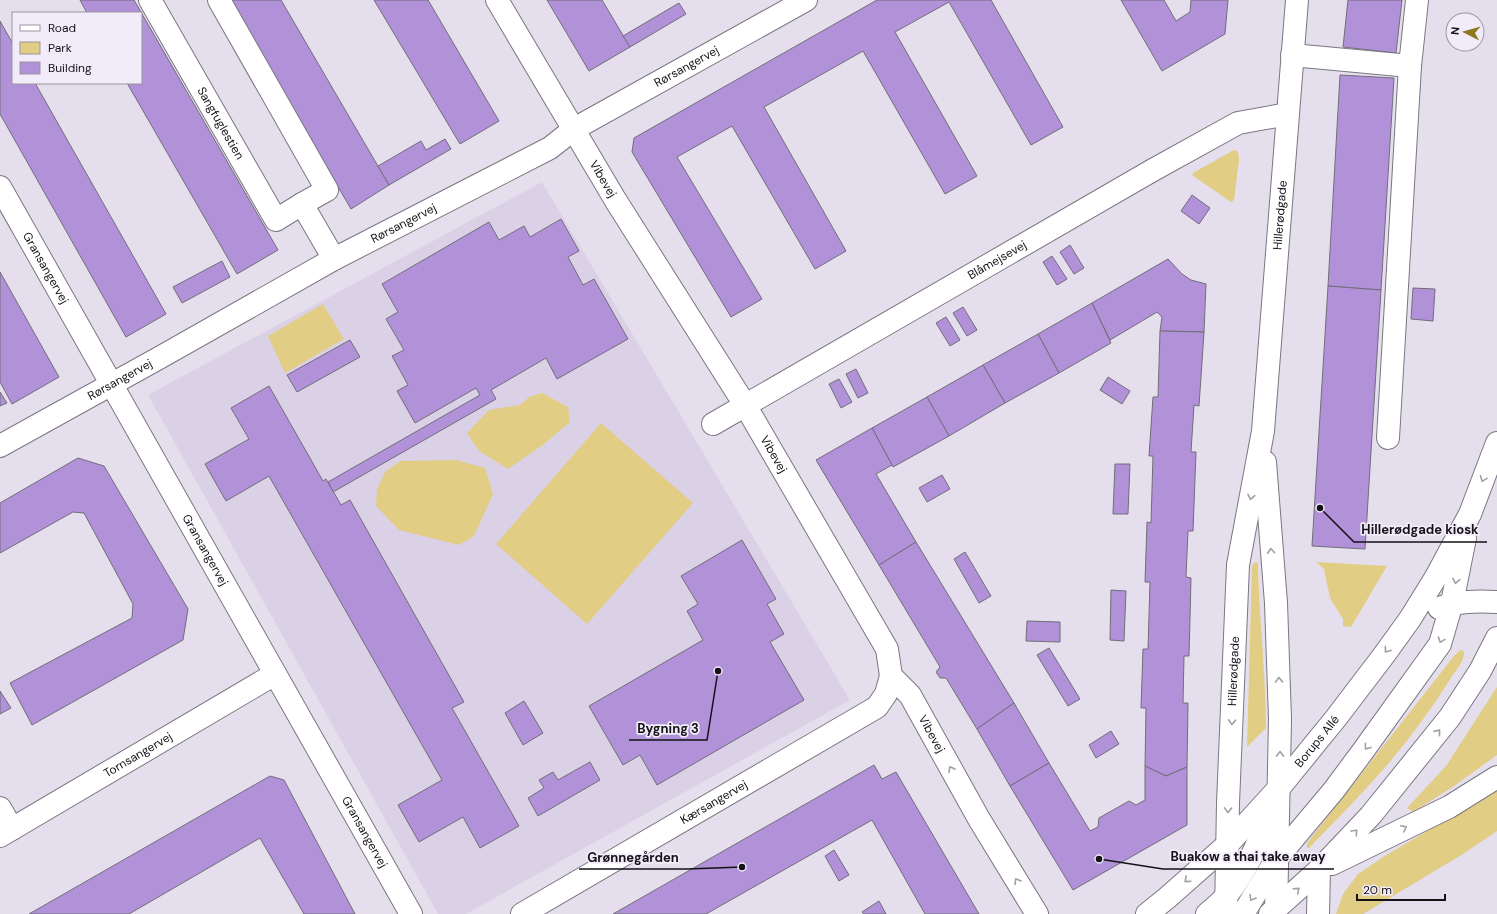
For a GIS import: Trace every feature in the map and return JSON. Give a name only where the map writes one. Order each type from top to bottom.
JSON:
[{"type":"street","name":"Sangfuglestien","points":[[150,0],[276,220],[328,190],[219,0]]},
{"type":"street","name":"Vibevej","points":[[497,0],[616,201],[745,405],[888,649],[891,676],[910,695],[979,819],[1037,914]]},
{"type":"street","name":"Rørsangervej","points":[[0,446],[112,385],[334,259],[550,148],[574,129],[806,0]]},
{"type":"street","name":"Hillerødgade","points":[[1227,905],[1227,845],[1238,565],[1263,431],[1297,0]]},
{"type":"street","points":[[1388,438],[1410,66],[1417,0]]},
{"type":"street","points":[[1292,55],[1410,66]]},
{"type":"street","name":"Blåmejsevej","points":[[713,424],[1153,170],[1238,123],[1288,114]]},
{"type":"street","name":"Gransangervej","points":[[0,187],[411,914]]},
{"type":"street","points":[[302,204],[334,259]]},
{"type":"street","name":"Hillerødgade","points":[[1263,431],[1276,603],[1280,719],[1277,858],[1274,912]]},
{"type":"street","points":[[1242,914],[1277,858],[1334,790],[1440,644],[1452,603],[1469,515],[1497,443]]},
{"type":"street","name":"Borups Allé","points":[[1147,914],[1227,845],[1279,788],[1336,718],[1410,619],[1436,577],[1469,515]]},
{"type":"street","points":[[1410,619],[1452,603],[1484,601],[1497,602]]},
{"type":"street","points":[[1274,912],[1319,870],[1371,815],[1450,717],[1480,671],[1497,638]]},
{"type":"street","name":"Tornsangervej","points":[[6,833],[275,674]]},
{"type":"street","name":"Kærsangervej","points":[[522,914],[877,707],[886,694],[891,676]]},
{"type":"street","points":[[1319,870],[1449,807],[1497,777]]},
{"type":"street","points":[[1207,914],[1227,905],[1262,834],[1279,788]]},
{"type":"street","points":[[0,808],[6,833]]},
{"type":"street","points":[[1318,914],[1319,870]]},
{"type":"shaded area","points":[[542,182],[850,700],[466,914],[438,914],[148,395]]},
{"type":"green space","points":[[1235,150],[1238,152],[1239,160],[1234,200],[1231,202],[1192,175],[1193,173]]},
{"type":"green space","points":[[323,304],[344,339],[285,373],[268,336]]},
{"type":"green space","points":[[542,393],[568,407],[570,422],[544,444],[508,469],[479,451],[467,433],[489,410],[520,405],[529,397]]},
{"type":"green space","points":[[601,423],[693,503],[587,624],[496,544]]},
{"type":"green space","points":[[456,460],[485,468],[493,494],[474,536],[459,545],[399,530],[376,506],[377,489],[385,472],[400,461]]},
{"type":"green space","points":[[1257,562],[1265,687],[1266,728],[1247,747],[1252,566]]},
{"type":"green space","points":[[1316,562],[1387,566],[1351,627],[1343,626],[1343,619],[1330,598],[1324,569]]},
{"type":"green space","points":[[1462,650],[1464,652],[1463,658],[1435,703],[1390,762],[1309,848],[1307,848],[1307,843],[1454,656]]},
{"type":"green space","points":[[1497,687],[1497,755],[1454,786],[1413,812],[1407,808],[1446,766]]},
{"type":"green space","points":[[1497,790],[1497,831],[1463,854],[1363,914],[1336,914],[1343,894],[1358,874],[1383,857]]},
{"type":"building","points":[[80,0],[134,0],[141,12],[86,12]]},
{"type":"building","points":[[229,0],[281,0],[389,185],[351,209]]},
{"type":"building","points":[[374,0],[428,0],[499,121],[460,144]]},
{"type":"building","points":[[547,0],[602,0],[630,47],[589,71]]},
{"type":"building","points":[[877,0],[991,0],[1063,127],[1031,145],[949,2],[895,32],[977,176],[945,194],[863,51],[764,107],[846,251],[815,269],[732,126],[677,157],[762,299],[731,317],[632,152],[634,138]]},
{"type":"building","points":[[1121,0],[1164,0],[1176,21],[1190,12],[1191,0],[1228,0],[1225,34],[1162,71]]},
{"type":"building","points":[[1348,0],[1402,0],[1396,53],[1343,47]]},
{"type":"building","points":[[679,3],[686,14],[630,47],[623,36]]},
{"type":"building","points":[[142,14],[278,250],[237,274],[128,84],[142,84]]},
{"type":"building","points":[[0,21],[12,42],[12,84],[36,84],[166,314],[126,337],[0,114]]},
{"type":"building","points":[[1340,75],[1394,78],[1381,290],[1328,286]]},
{"type":"building","points":[[445,139],[451,149],[389,185],[378,166],[421,141],[426,150]]},
{"type":"building","points":[[1192,195],[1210,208],[1199,224],[1181,211]]},
{"type":"building","points":[[561,219],[579,251],[568,257],[583,285],[594,279],[628,339],[557,379],[546,358],[491,390],[496,399],[333,492],[328,482],[480,395],[476,388],[415,423],[397,391],[408,385],[392,356],[404,350],[386,319],[398,312],[382,284],[489,222],[499,240],[524,226],[530,237]]},
{"type":"building","points":[[1070,245],[1084,268],[1074,274],[1060,252]]},
{"type":"building","points":[[1052,256],[1067,279],[1057,285],[1043,262]]},
{"type":"building","points":[[1168,259],[1182,274],[1191,280],[1206,284],[1204,332],[1160,331],[1162,317],[1157,312],[1110,340],[1092,303]]},
{"type":"building","points":[[222,261],[230,277],[182,303],[173,287]]},
{"type":"building","points":[[0,272],[59,377],[12,404],[0,382]]},
{"type":"building","points":[[1328,286],[1381,290],[1365,549],[1312,546]]},
{"type":"building","points":[[1413,288],[1435,289],[1433,321],[1411,319]]},
{"type":"building","points":[[1092,303],[1111,343],[1059,373],[1038,334]]},
{"type":"building","points":[[963,307],[977,330],[967,336],[953,313]]},
{"type":"building","points":[[946,317],[960,340],[950,346],[936,323]]},
{"type":"building","points":[[1160,331],[1204,332],[1199,406],[1194,405],[1191,452],[1196,452],[1193,531],[1188,531],[1186,577],[1191,578],[1189,656],[1184,656],[1183,703],[1188,703],[1187,767],[1166,776],[1145,766],[1146,708],[1141,708],[1143,649],[1148,649],[1150,582],[1145,582],[1147,522],[1151,523],[1153,456],[1149,456],[1153,397],[1158,397]]},
{"type":"building","points":[[1038,334],[1059,373],[1005,403],[983,365]]},
{"type":"building","points":[[350,340],[360,357],[297,392],[287,375]]},
{"type":"building","points":[[983,365],[1005,403],[949,436],[927,397]]},
{"type":"building","points":[[856,369],[868,393],[858,398],[846,374]]},
{"type":"building","points":[[1108,377],[1130,391],[1122,404],[1100,390]]},
{"type":"building","points":[[839,379],[852,402],[841,408],[829,384]]},
{"type":"building","points":[[269,386],[323,481],[326,479],[341,505],[350,500],[464,702],[452,708],[519,826],[480,848],[463,817],[419,842],[398,805],[442,780],[269,476],[226,501],[205,464],[249,439],[231,408]]},
{"type":"building","points":[[0,392],[7,403],[0,406]]},
{"type":"building","points":[[927,397],[949,436],[893,467],[872,428]]},
{"type":"building","points":[[872,428],[892,465],[876,474],[916,542],[879,565],[816,460]]},
{"type":"building","points":[[78,458],[104,466],[188,609],[183,640],[32,725],[10,683],[132,618],[133,604],[84,513],[73,512],[0,553],[0,503]]},
{"type":"building","points":[[1115,464],[1130,464],[1128,514],[1113,514]]},
{"type":"building","points":[[942,475],[950,489],[927,502],[919,488]]},
{"type":"building","points":[[742,540],[776,599],[767,604],[784,634],[770,642],[804,700],[657,785],[640,755],[623,765],[589,706],[703,640],[687,611],[698,604],[681,576]]},
{"type":"building","points":[[916,542],[1014,703],[977,729],[946,678],[940,678],[936,672],[940,667],[879,565]]},
{"type":"building","points":[[965,552],[991,596],[979,603],[954,559]]},
{"type":"building","points":[[1111,590],[1126,591],[1124,641],[1110,640]]},
{"type":"building","points":[[1027,621],[1060,622],[1060,642],[1026,641]]},
{"type":"building","points":[[1049,648],[1080,699],[1068,706],[1037,655]]},
{"type":"building","points":[[0,691],[11,708],[0,714]]},
{"type":"building","points":[[524,701],[543,733],[523,745],[505,713]]},
{"type":"building","points":[[1014,703],[1049,763],[1010,786],[977,729]]},
{"type":"building","points":[[1111,731],[1119,744],[1096,758],[1089,745]]},
{"type":"building","points":[[590,762],[600,780],[538,816],[528,798],[544,788],[539,780],[553,772],[558,780]]},
{"type":"building","points":[[1049,763],[1090,831],[1098,827],[1099,818],[1129,801],[1136,805],[1145,800],[1145,766],[1166,776],[1187,767],[1187,825],[1073,890],[1010,786]]},
{"type":"building","points":[[874,765],[882,779],[896,772],[979,914],[925,914],[872,820],[706,914],[613,914]]},
{"type":"building","points":[[270,776],[284,780],[355,914],[304,914],[260,838],[129,914],[29,914]]},
{"type":"building","points":[[834,850],[849,875],[839,881],[825,856]]},
{"type":"building","points":[[879,901],[886,914],[864,914],[862,912]]},
{"type":"place","name":"Hillerødgade kiosk","points":[[1320,508]]},
{"type":"place","name":"Bygning 3","points":[[718,671]]},
{"type":"place","name":"Buakow a thai take away","points":[[1099,859]]},
{"type":"place","name":"Grønnegården","points":[[742,867]]}]
